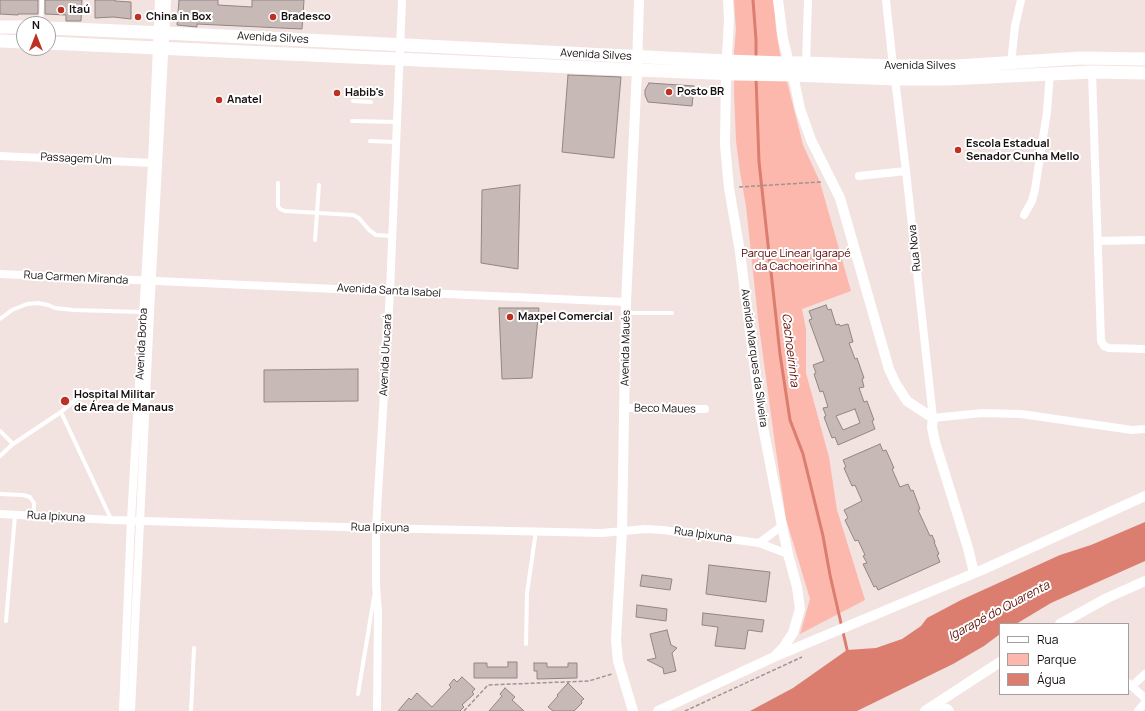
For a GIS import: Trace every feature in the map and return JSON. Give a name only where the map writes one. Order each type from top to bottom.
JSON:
[{"type":"main road","points":[[0,26],[16,27]]},
{"type":"main road","name":"Avenida Silves","points":[[56,28],[400,45],[637,64]]},
{"type":"main road","points":[[0,41],[16,42]]},
{"type":"main road","name":"Avenida Silves","points":[[56,43],[400,59],[787,69],[895,80],[947,79],[1050,73],[1145,73]]},
{"type":"main road","name":"Avenida Silves","points":[[787,69],[806,63],[894,66],[957,66],[1081,58],[1145,59]]},
{"type":"street","name":"Avenida Borba","points":[[123,711],[131,520],[143,312],[148,281],[161,49],[159,0]]},
{"type":"street","name":"Avenida Borba","points":[[161,33],[167,0]]},
{"type":"street","name":"Avenida Urucará","points":[[377,711],[378,612],[376,584],[376,528],[390,291],[402,0]]},
{"type":"street","name":"Avenida Maués","points":[[633,711],[618,661],[616,640],[622,531],[627,307],[639,0]]},
{"type":"street","name":"Avenida Marques da Silveira","points":[[728,0],[731,68],[725,144],[729,188],[740,252],[760,411],[782,526],[797,587],[800,609],[793,633],[783,648],[774,657]]},
{"type":"street","points":[[778,0],[787,69],[809,134],[840,198],[889,369],[896,384],[907,401],[933,418],[982,413],[1021,414],[1132,430],[1145,429]]},
{"type":"street","points":[[806,63],[808,0]]},
{"type":"street","points":[[886,0],[894,66]]},
{"type":"street","points":[[1011,63],[1015,26],[1021,0]]},
{"type":"street","name":"Avenida Borba","points":[[132,711],[152,162],[161,49]]},
{"type":"street","points":[[1092,72],[1101,341],[1104,346],[1109,348],[1145,349]]},
{"type":"street","points":[[1024,215],[1032,201],[1036,189],[1047,112],[1050,73]]},
{"type":"street","name":"Rua Nova","points":[[895,80],[933,418],[932,427],[935,442],[968,548],[974,573]]},
{"type":"street","name":"Passagem Um","points":[[0,156],[152,162]]},
{"type":"street","points":[[859,176],[906,171]]},
{"type":"street","points":[[1098,241],[1145,240]]},
{"type":"street","name":"Rua Carmen Miranda","points":[[0,274],[148,281]]},
{"type":"street","name":"Avenida Santa Isabel","points":[[148,281],[390,291],[627,307]]},
{"type":"street","name":"Beco Maues","points":[[624,408],[705,409]]},
{"type":"street","points":[[658,711],[774,657],[974,573],[1145,496]]},
{"type":"street","name":"Rua Ipixuna","points":[[0,514],[112,520],[376,528],[602,533],[645,529],[663,530],[759,543],[788,554]]},
{"type":"street","points":[[759,543],[782,526]]},
{"type":"street","points":[[1062,623],[1107,598],[1145,581]]},
{"type":"street","points":[[929,709],[999,663]]},
{"type":"street","points":[[1145,674],[1130,684],[1145,698]]},
{"type":"street","points":[[1138,711],[1145,703]]},
{"type":"street","points":[[929,709],[947,709],[949,711]]},
{"type":"lane","points":[[41,16],[42,0]]},
{"type":"lane","points":[[353,101],[371,102]]},
{"type":"lane","points":[[352,121],[397,122]]},
{"type":"lane","points":[[370,141],[396,142]]},
{"type":"lane","points":[[278,183],[278,206],[280,210],[353,215],[359,218],[368,230],[376,235],[392,236]]},
{"type":"lane","points":[[315,240],[319,185]]},
{"type":"lane","points":[[0,319],[12,310],[27,304],[38,302],[55,308],[73,310],[143,312]]},
{"type":"lane","name":"Avenida Santa Isabel","points":[[627,307],[672,313]]},
{"type":"lane","points":[[0,456],[13,444],[61,412],[87,390]]},
{"type":"lane","points":[[61,412],[112,520]]},
{"type":"lane","points":[[0,431],[13,444]]},
{"type":"lane","points":[[0,494],[30,497],[34,503],[34,516]]},
{"type":"lane","points":[[6,621],[15,515]]},
{"type":"lane","points":[[526,644],[527,593],[536,531]]},
{"type":"lane","points":[[358,694],[376,584]]},
{"type":"lane","points":[[191,711],[194,648]]},
{"type":"path","points":[[740,187],[832,182]]},
{"type":"path","points":[[685,711],[805,656]]},
{"type":"path","points":[[464,711],[488,685],[589,681],[621,670]]},
{"type":"green space","name":"Parque Linear Igarapé da Cachoeirinha","points":[[734,0],[774,0],[776,30],[780,54],[803,145],[820,182],[851,291],[802,309],[806,329],[806,373],[829,457],[837,510],[865,600],[800,634],[810,599],[786,519],[758,319],[746,206],[736,141],[734,53],[736,29]]},
{"type":"water","name":"Igarapé do Quarenta","points":[[1145,522],[1145,561],[1051,603],[1018,623],[999,623],[999,635],[984,646],[953,664],[857,711],[750,711],[793,688],[847,650],[876,648],[902,639],[921,626],[927,618],[961,600],[1060,555],[1091,545]]},
{"type":"building","points":[[0,0],[38,0],[38,14],[0,14]]},
{"type":"building","points":[[45,0],[82,0],[81,21],[66,21],[66,15],[45,14]]},
{"type":"building","points":[[95,0],[131,2],[131,19],[113,17],[95,18]]},
{"type":"building","points":[[179,0],[218,0],[218,5],[252,7],[252,0],[304,0],[302,29],[197,24],[197,27],[177,25]]},
{"type":"building","points":[[568,75],[621,77],[614,158],[562,152]]},
{"type":"building","name":"Posto BR","points":[[649,83],[694,86],[692,106],[648,102],[645,95],[645,90]]},
{"type":"building","points":[[520,185],[518,269],[481,263],[482,190]]},
{"type":"building","points":[[826,305],[828,310],[831,309],[836,325],[839,324],[840,326],[848,324],[853,342],[849,343],[855,359],[857,358],[864,378],[862,379],[864,387],[859,388],[864,402],[867,401],[874,420],[872,421],[875,429],[838,445],[835,437],[832,438],[824,417],[826,416],[823,408],[828,407],[823,391],[820,392],[814,374],[816,373],[813,365],[824,361],[809,320],[812,319],[809,311]],"holes":[[[855,409],[860,423],[843,430],[836,416]]]},
{"type":"building","points":[[499,308],[539,308],[532,378],[502,379]]},
{"type":"building","points":[[358,369],[358,401],[264,402],[264,370]]},
{"type":"building","points":[[880,444],[883,451],[886,450],[900,487],[908,484],[911,491],[913,490],[920,509],[918,510],[930,536],[932,535],[935,542],[939,554],[937,555],[940,562],[878,590],[876,586],[874,587],[863,564],[867,563],[858,540],[855,541],[845,520],[848,518],[844,510],[862,501],[855,485],[852,486],[844,468],[846,467],[843,460]]},
{"type":"building","points":[[709,565],[770,572],[766,602],[706,594]]},
{"type":"building","points":[[642,575],[672,579],[670,590],[640,586]]},
{"type":"building","points":[[637,605],[667,609],[666,621],[636,617]]},
{"type":"building","points":[[703,613],[764,620],[762,632],[748,630],[745,649],[715,646],[718,627],[702,625]]},
{"type":"building","points":[[667,630],[671,645],[677,648],[672,653],[676,671],[664,674],[663,668],[647,660],[656,658],[650,634]]},
{"type":"building","points":[[508,662],[517,662],[517,678],[474,678],[474,663],[487,663],[487,667],[508,667]]},
{"type":"building","points":[[534,663],[547,663],[547,667],[568,667],[568,663],[577,663],[577,678],[537,679],[537,671],[534,671]]},
{"type":"building","points":[[462,677],[475,689],[472,692],[474,694],[462,705],[464,707],[460,711],[398,711],[409,698],[411,700],[417,693],[432,707],[451,687],[449,685],[454,679],[457,682]]},
{"type":"building","points":[[568,683],[584,699],[581,701],[582,703],[574,711],[553,711],[548,707]]},
{"type":"building","points":[[505,688],[515,697],[512,700],[524,711],[489,711],[502,696],[500,694]]},
{"type":"waterway","name":"Cachoeirinha","points":[[753,0],[756,59]]},
{"type":"waterway","name":"Cachoeirinha","points":[[756,78],[759,162],[780,354],[790,420],[803,454],[823,536],[830,575],[848,654]]},
{"type":"place","name":"Itaú","points":[[61,10]]},
{"type":"place","name":"China in Box","points":[[138,17]]},
{"type":"place","name":"Bradesco","points":[[273,17]]},
{"type":"place","name":"Posto BR","points":[[669,92]]},
{"type":"place","name":"Habib's","points":[[337,93]]},
{"type":"place","name":"Anatel","points":[[219,100]]},
{"type":"place","name":"Escola Estadual Senador Cunha Mello","points":[[958,150]]},
{"type":"place","name":"Maxpel Comercial","points":[[510,317]]},
{"type":"place","name":"Hospital Militar de Área de Manaus","points":[[65,401]]}]
